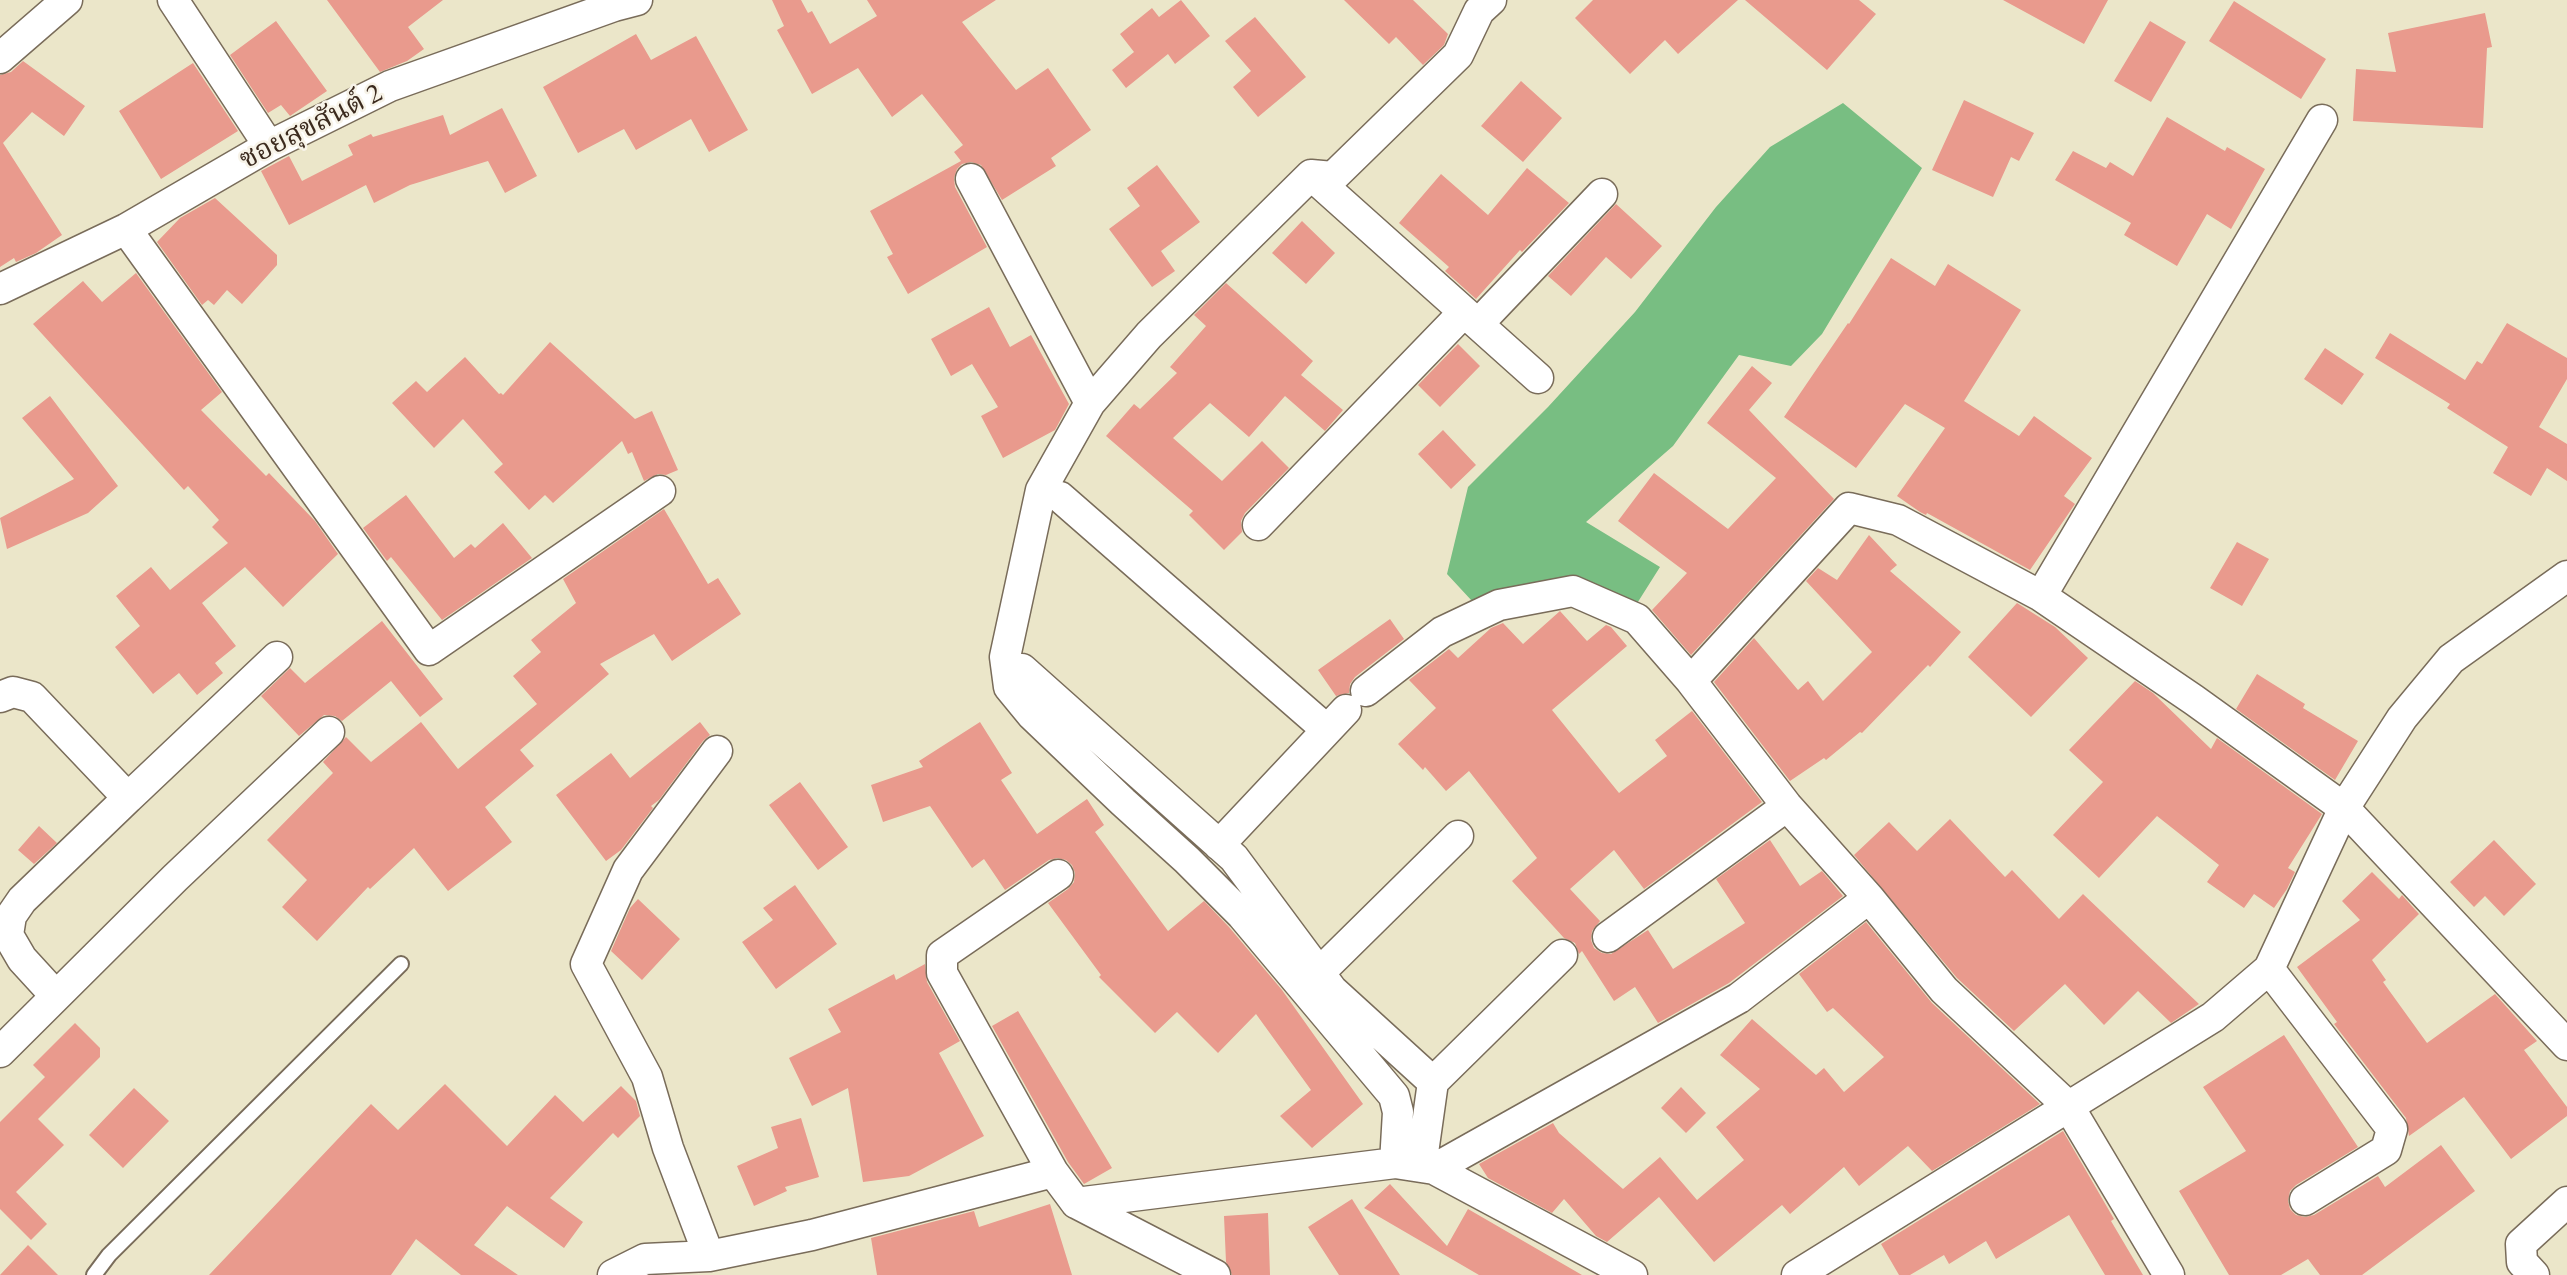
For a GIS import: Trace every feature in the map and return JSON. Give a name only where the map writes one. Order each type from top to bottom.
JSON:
[{"type":"street","points":[[0,58],[67,0]]},
{"type":"street","points":[[173,0],[270,146]]},
{"type":"street","points":[[1491,0],[1479,11],[1458,55],[1334,177],[1311,175],[1149,335],[1090,403],[1041,490],[1005,657],[1009,687],[1032,715],[1242,915],[1394,1096],[1417,1166],[1632,1275]]},
{"type":"street","name":"ซอยสุขสันต์ 2","points":[[0,289],[126,229],[270,146],[390,86],[621,2]]},
{"type":"street","points":[[2041,596],[2322,120]]},
{"type":"street","points":[[1311,175],[1538,377]]},
{"type":"street","points":[[971,179],[1090,403]]},
{"type":"street","points":[[1258,525],[1602,194]]},
{"type":"street","points":[[126,229],[429,650],[660,491]]},
{"type":"street","points":[[1060,497],[1346,710]]},
{"type":"street","points":[[1691,681],[1849,508],[1898,520],[2041,596],[2194,700],[2344,808],[2567,1045]]},
{"type":"street","points":[[1797,1275],[2213,1017],[2269,969],[2344,808],[2402,718],[2451,659],[2567,576]]},
{"type":"street","points":[[1219,845],[1346,710],[1442,632],[1499,605],[1573,591],[1637,619],[1691,681],[1787,806],[1870,898],[1944,990],[2069,1107],[2169,1275]]},
{"type":"street","points":[[55,995],[4,937],[11,916],[22,900],[277,657]]},
{"type":"street","points":[[1022,669],[1234,858],[1332,990],[1433,1082]]},
{"type":"street","points":[[0,697],[13,692],[32,696],[128,798]]},
{"type":"street","points":[[0,1052],[55,995],[329,732]]},
{"type":"street","points":[[709,1256],[668,1148],[647,1077],[586,964],[628,870],[717,751]]},
{"type":"street","points":[[1608,937],[1787,806]]},
{"type":"street","points":[[1320,973],[1458,836]]},
{"type":"street","points":[[1058,875],[942,955],[942,973],[1053,1172],[1076,1203],[1215,1275]]},
{"type":"street","points":[[1076,1203],[1417,1166],[1739,998],[1870,898]]},
{"type":"street","points":[[1417,1166],[1433,1082],[1562,956]]},
{"type":"street","points":[[2269,969],[2392,1129],[2385,1150],[2305,1200]]},
{"type":"street","points":[[613,1275],[645,1259],[709,1256],[812,1235],[1053,1172]]},
{"type":"street","points":[[2534,1275],[2522,1262],[2521,1244],[2567,1202]]},
{"type":"lane","points":[[94,1275],[109,1255],[401,964]]},
{"type":"green space","points":[[1843,103],[1922,168],[1822,334],[1791,366],[1739,355],[1673,446],[1586,522],[1660,567],[1636,605],[1549,581],[1472,601],[1447,574],[1468,487],[1548,407],[1635,312],[1716,207],[1770,147]]},
{"type":"building","points":[[327,0],[443,0],[408,27],[424,49],[407,61],[380,72]]},
{"type":"building","points":[[772,0],[801,0],[808,13],[812,11],[830,44],[877,16],[867,0],[996,0],[962,22],[1016,90],[1048,68],[1091,130],[1051,158],[1056,166],[1002,200],[981,165],[971,162],[962,164],[954,178],[955,187],[987,247],[908,294],[887,257],[893,254],[870,211],[961,161],[954,152],[963,145],[922,94],[892,117],[858,68],[812,94],[777,30],[784,26]]},
{"type":"building","points":[[1181,0],[1210,36],[1175,64],[1168,54],[1126,88],[1112,70],[1134,52],[1120,34],[1152,8],[1159,17]]},
{"type":"building","points":[[1344,0],[1413,0],[1448,34],[1444,45],[1423,65],[1396,37],[1389,44]]},
{"type":"building","points":[[1593,0],[1738,0],[1678,54],[1665,40],[1630,74],[1575,18]]},
{"type":"building","points":[[1745,0],[1859,0],[1876,14],[1827,70]]},
{"type":"building","points":[[2003,0],[2108,0],[2084,44]]},
{"type":"building","points":[[2234,1],[2326,59],[2301,99],[2209,41]]},
{"type":"building","points":[[2485,13],[2492,47],[2487,48],[2483,128],[2353,121],[2356,69],[2396,72],[2388,33]]},
{"type":"building","points":[[1255,17],[1306,77],[1258,117],[1233,87],[1251,71],[1225,41]]},
{"type":"building","points":[[276,21],[327,91],[290,116],[281,105],[268,113],[230,55]]},
{"type":"building","points":[[2150,21],[2186,42],[2151,102],[2114,81]]},
{"type":"building","points":[[636,34],[651,60],[696,36],[748,130],[709,152],[691,119],[636,150],[624,129],[578,153],[543,87]]},
{"type":"building","points":[[23,61],[85,106],[64,136],[32,112],[3,143],[62,235],[36,253],[16,262],[14,258],[0,267],[0,75],[11,72]]},
{"type":"building","points":[[193,63],[238,131],[161,179],[119,111]]},
{"type":"building","points":[[1521,81],[1562,118],[1523,162],[1481,126]]},
{"type":"building","points":[[1964,100],[2034,133],[2019,161],[2011,157],[1993,197],[1932,170]]},
{"type":"building","points":[[502,108],[537,176],[505,193],[488,161],[410,185],[374,203],[366,185],[289,225],[261,171],[289,156],[302,181],[353,155],[348,145],[371,134],[373,137],[443,115],[450,135]]},
{"type":"building","points":[[2167,117],[2225,151],[2227,147],[2265,169],[2231,229],[2207,214],[2177,266],[2124,235],[2131,223],[2055,180],[2073,151],[2106,168],[2110,162],[2133,176]]},
{"type":"building","points":[[1157,165],[1200,222],[1161,251],[1175,271],[1152,287],[1109,229],[1140,206],[1127,188]]},
{"type":"building","points":[[1527,168],[1569,203],[1522,252],[1520,250],[1476,299],[1445,271],[1449,267],[1399,223],[1441,174],[1488,215]]},
{"type":"building","points":[[215,198],[277,255],[277,265],[242,304],[227,290],[214,305],[208,300],[202,305],[157,242],[180,218]]},
{"type":"building","points":[[1616,204],[1662,246],[1631,279],[1606,257],[1571,296],[1548,276]]},
{"type":"building","points":[[1302,221],[1335,253],[1306,284],[1272,253]]},
{"type":"building","points":[[1891,258],[1935,286],[1948,264],[2021,310],[1964,401],[2019,436],[2034,416],[2092,458],[2064,496],[2075,504],[2030,570],[1927,513],[1926,515],[1920,512],[1897,496],[1945,428],[1905,404],[1856,468],[1784,417]]},
{"type":"building","points":[[136,273],[222,392],[201,410],[266,476],[269,473],[315,521],[338,554],[283,607],[245,567],[202,603],[236,646],[215,663],[223,673],[197,695],[179,673],[153,694],[115,647],[140,626],[116,596],[151,567],[170,590],[228,543],[212,527],[219,520],[188,486],[184,490],[33,324],[83,281],[102,302]]},
{"type":"building","points":[[1226,283],[1313,361],[1301,375],[1343,410],[1325,431],[1285,396],[1249,437],[1210,403],[1173,438],[1222,481],[1262,441],[1289,468],[1245,513],[1241,521],[1242,532],[1224,550],[1189,515],[1193,511],[1106,436],[1134,404],[1140,409],[1177,373],[1170,367],[1206,326],[1194,315]]},
{"type":"building","points":[[989,307],[1010,347],[1031,335],[1069,404],[1055,430],[1003,458],[981,416],[998,407],[972,364],[951,376],[931,339]]},
{"type":"building","points":[[2507,323],[2567,358],[2567,379],[2539,427],[2567,444],[2567,481],[2547,468],[2531,496],[2493,473],[2508,447],[2447,408],[2450,404],[2375,358],[2390,333],[2465,380],[2477,361],[2482,364]]},
{"type":"building","points":[[550,342],[635,419],[652,411],[678,470],[666,475],[658,474],[644,481],[632,452],[628,454],[622,441],[553,503],[545,495],[529,510],[494,472],[503,464],[463,419],[434,448],[392,403],[416,381],[427,392],[465,357],[499,394],[503,395]]},
{"type":"building","points":[[1458,344],[1480,366],[1440,407],[1418,385]]},
{"type":"building","points":[[2325,348],[2364,374],[2342,405],[2304,379]]},
{"type":"building","points":[[1752,366],[1772,383],[1749,410],[1834,499],[1691,655],[1652,610],[1687,573],[1618,521],[1654,473],[1728,529],[1776,478],[1707,423]]},
{"type":"building","points":[[50,396],[118,486],[88,513],[7,549],[0,518],[74,479],[22,418]]},
{"type":"building","points":[[1443,430],[1476,465],[1451,489],[1418,454]]},
{"type":"building","points":[[406,495],[454,558],[471,544],[475,548],[503,523],[532,558],[442,620],[391,557],[387,561],[363,528]]},
{"type":"building","points":[[664,509],[708,584],[718,578],[741,614],[672,661],[654,634],[600,664],[609,674],[520,750],[534,766],[485,807],[512,842],[448,891],[414,848],[370,889],[368,887],[317,941],[282,907],[307,880],[267,840],[333,773],[323,762],[346,737],[371,762],[421,722],[458,769],[537,704],[513,676],[541,652],[531,640],[576,603],[563,579]]},
{"type":"building","points":[[1869,535],[1897,565],[1890,571],[1961,632],[1930,667],[1928,665],[1862,733],[1826,760],[1824,758],[1790,781],[1714,682],[1754,638],[1798,690],[1808,681],[1823,701],[1872,652],[1806,581],[1818,568],[1837,580]]},
{"type":"building","points":[[2237,542],[2269,559],[2242,606],[2210,588]]},
{"type":"building","points":[[2017,603],[2055,627],[2088,658],[2031,717],[1968,657]]},
{"type":"building","points":[[1560,611],[1587,641],[1606,625],[1611,627],[1627,646],[1552,710],[1619,793],[1667,756],[1655,740],[1692,711],[1762,802],[1644,889],[1614,850],[1570,889],[1600,921],[1592,931],[1594,948],[1611,954],[1648,930],[1673,969],[1745,923],[1716,879],[1770,840],[1800,886],[1822,871],[1843,896],[1729,983],[1658,1023],[1635,987],[1614,1001],[1582,951],[1579,954],[1575,943],[1564,938],[1512,881],[1537,858],[1469,771],[1446,791],[1425,767],[1423,770],[1398,744],[1436,708],[1409,680],[1449,649],[1458,658],[1491,628],[1503,623],[1523,644]]},
{"type":"building","points":[[1390,619],[1404,639],[1355,677],[1350,684],[1349,693],[1336,696],[1318,670]]},
{"type":"building","points":[[382,621],[443,699],[420,717],[391,681],[342,721],[335,716],[324,715],[299,736],[261,696],[290,668],[305,683]]},
{"type":"building","points":[[2257,674],[2305,704],[2303,708],[2358,741],[2335,780],[2236,709]]},
{"type":"building","points":[[2135,681],[2153,693],[2211,749],[2217,738],[2322,814],[2288,868],[2295,872],[2274,908],[2254,894],[2244,908],[2207,882],[2219,865],[2157,816],[2099,878],[2053,835],[2103,782],[2069,750]]},
{"type":"building","points":[[700,722],[710,735],[659,800],[651,806],[653,808],[621,850],[606,861],[556,795],[611,753],[630,778]]},
{"type":"building","points":[[980,722],[1012,773],[1001,780],[1037,834],[1087,799],[1104,825],[1095,832],[1168,931],[1204,901],[1282,990],[1363,1104],[1312,1148],[1280,1116],[1311,1090],[1256,1014],[1218,1053],[1177,1012],[1155,1033],[1099,977],[1101,975],[1048,903],[1074,882],[1075,873],[1066,860],[1049,860],[1005,890],[984,859],[972,868],[930,806],[883,822],[871,785],[923,767],[919,761]]},
{"type":"building","points":[[800,782],[848,847],[818,870],[769,805]]},
{"type":"building","points":[[1950,819],[2005,877],[2012,870],[2059,919],[2083,894],[2199,1004],[2171,1023],[2138,991],[2104,1025],[2065,984],[2014,1031],[1957,978],[1854,855],[1889,822],[1917,851]]},
{"type":"building","points":[[39,826],[57,843],[34,864],[18,850]]},
{"type":"building","points":[[2494,840],[2536,884],[2504,916],[2485,896],[2474,907],[2450,882]]},
{"type":"building","points":[[2372,872],[2399,899],[2402,895],[2419,914],[2372,960],[2386,980],[2383,982],[2427,1043],[2495,994],[2537,1041],[2524,1050],[2567,1107],[2567,1116],[2511,1159],[2464,1097],[2409,1136],[2406,1118],[2334,1024],[2337,1022],[2297,967],[2360,920],[2342,901]]},
{"type":"building","points":[[795,885],[837,944],[776,989],[742,942],[773,920],[763,908]]},
{"type":"building","points":[[638,899],[680,939],[642,980],[611,951],[630,908]]},
{"type":"building","points":[[1866,922],[1932,1003],[2040,1104],[1932,1171],[1908,1146],[1859,1186],[1844,1167],[1790,1214],[1782,1205],[1714,1262],[1659,1197],[1607,1242],[1596,1236],[1564,1199],[1552,1213],[1488,1178],[1479,1164],[1553,1123],[1559,1133],[1623,1189],[1660,1157],[1697,1200],[1744,1160],[1716,1127],[1760,1089],[1720,1055],[1752,1019],[1816,1075],[1824,1068],[1844,1092],[1884,1057],[1833,1008],[1827,1012],[1799,974]]},
{"type":"building","points":[[925,964],[927,982],[960,1041],[939,1053],[984,1136],[909,1176],[863,1182],[848,1088],[812,1106],[789,1058],[841,1032],[828,1009],[894,974],[896,980]]},
{"type":"building","points":[[1018,1011],[1112,1168],[1084,1184],[1068,1162],[992,1026]]},
{"type":"building","points":[[75,1023],[100,1048],[100,1057],[38,1119],[64,1145],[16,1192],[47,1224],[31,1240],[0,1209],[0,1122],[45,1077],[33,1065]]},
{"type":"building","points":[[2284,1035],[2358,1147],[2290,1191],[2290,1209],[2296,1215],[2314,1215],[2378,1176],[2385,1187],[2441,1145],[2475,1191],[2362,1275],[2320,1275],[2308,1259],[2281,1275],[2229,1275],[2179,1191],[2246,1151],[2203,1087]]},
{"type":"building","points":[[445,1084],[507,1146],[555,1095],[583,1122],[621,1086],[636,1101],[640,1116],[618,1138],[613,1133],[550,1198],[583,1222],[564,1248],[507,1206],[474,1245],[518,1275],[461,1275],[416,1239],[391,1275],[209,1275],[371,1104],[398,1130]]},
{"type":"building","points":[[1681,1087],[1706,1113],[1686,1133],[1661,1108]]},
{"type":"building","points":[[134,1088],[169,1121],[123,1168],[89,1135]]},
{"type":"building","points":[[801,1118],[819,1177],[785,1187],[787,1191],[754,1206],[737,1166],[778,1148],[771,1127]]},
{"type":"building","points":[[2063,1131],[2143,1275],[2105,1275],[2069,1215],[1996,1259],[1986,1241],[1949,1264],[1944,1255],[1910,1275],[1899,1275],[1881,1244]]},
{"type":"building","points":[[1390,1184],[1447,1246],[1468,1209],[1582,1275],[1479,1275],[1364,1208]]},
{"type":"building","points":[[1352,1199],[1400,1275],[1339,1275],[1308,1227]]},
{"type":"building","points":[[1050,1204],[1072,1275],[877,1275],[871,1238],[974,1211],[979,1227]]},
{"type":"building","points":[[1268,1213],[1270,1275],[1232,1275],[1226,1262],[1224,1216]]},
{"type":"building","points":[[28,1245],[58,1275],[0,1275]]}]
